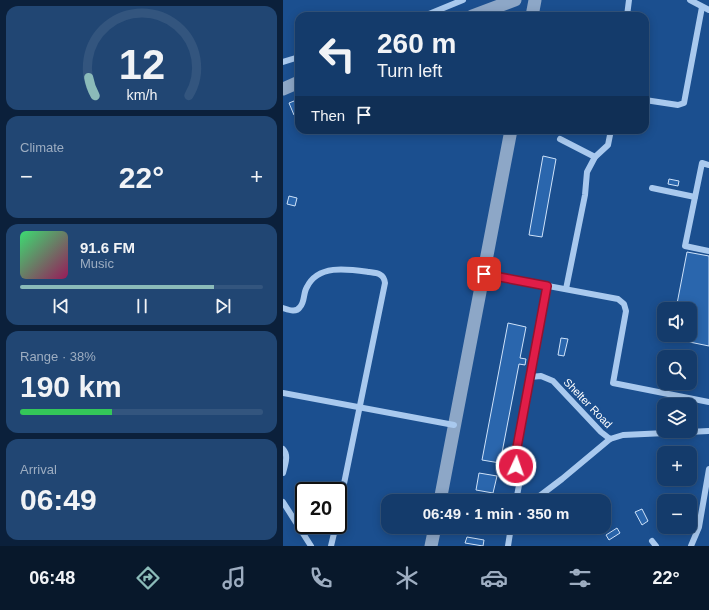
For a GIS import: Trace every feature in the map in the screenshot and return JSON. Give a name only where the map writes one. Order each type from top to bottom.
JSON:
[{"type":"lane","points":[[434,12],[463,0]]},
{"type":"lane","points":[[628,12],[629,0]]},
{"type":"lane","points":[[690,0],[709,10]]},
{"type":"lane","points":[[649,101],[678,106],[684,103],[703,7]]},
{"type":"lane","points":[[283,62],[295,58]]},
{"type":"lane","points":[[565,289],[585,195],[587,172],[595,157],[608,145],[610,134]]},
{"type":"lane","points":[[561,139],[595,157]]},
{"type":"lane","points":[[709,165],[702,163],[685,246],[709,251]]},
{"type":"lane","points":[[652,188],[695,197]]},
{"type":"lane","points":[[283,308],[294,311],[300,308],[305,290],[309,283],[324,272],[347,268],[383,276],[385,283],[344,482]]},
{"type":"lane","points":[[484,274],[618,300],[624,304],[626,311],[613,383],[709,402]]},
{"type":"lane","points":[[517,494],[520,480],[515,458],[547,286]]},
{"type":"lane","name":"Shelter Road","points":[[530,377],[541,376],[553,381],[601,432],[610,439]]},
{"type":"lane","points":[[283,393],[454,425]]},
{"type":"lane","name":"Shelter Road","points":[[542,494],[610,439],[623,435],[709,431]]},
{"type":"lane","points":[[283,449],[287,456],[283,472]]},
{"type":"lane","points":[[691,546],[699,528],[709,469]]},
{"type":"lane","points":[[283,502],[311,546]]},
{"type":"lane","points":[[331,546],[334,534]]},
{"type":"lane","points":[[507,546],[510,534]]},
{"type":"building","points":[[295,101],[295,115],[294,115],[289,103]]},
{"type":"building","points":[[543,156],[556,159],[542,237],[529,235]]},
{"type":"building","points":[[669,179],[679,181],[678,186],[668,184]]},
{"type":"building","points":[[289,196],[297,198],[295,206],[287,204]]},
{"type":"building","points":[[687,252],[709,256],[709,346],[690,342],[697,342],[697,302],[677,302]]},
{"type":"building","points":[[508,323],[526,327],[520,358],[526,359],[525,365],[519,364],[500,463],[482,460]]},
{"type":"building","points":[[561,338],[568,339],[564,356],[558,355]]},
{"type":"building","points":[[479,473],[497,476],[493,493],[476,490]]},
{"type":"building","points":[[642,509],[648,521],[642,525],[635,512]]},
{"type":"building","points":[[617,528],[620,533],[609,540],[606,535],[611,534],[611,532]]},
{"type":"building","points":[[467,537],[484,540],[483,546],[465,543]]},
{"type":"taxiway","points":[[483,12],[515,0]]},
{"type":"taxiway","points":[[533,12],[535,0]]},
{"type":"taxiway","points":[[283,89],[295,84]]},
{"type":"taxiway","points":[[441,494],[510,134]]},
{"type":"taxiway","points":[[431,546],[434,534]]},
{"type":"route","points":[[484,274],[547,286],[515,458],[516,466]]}]
